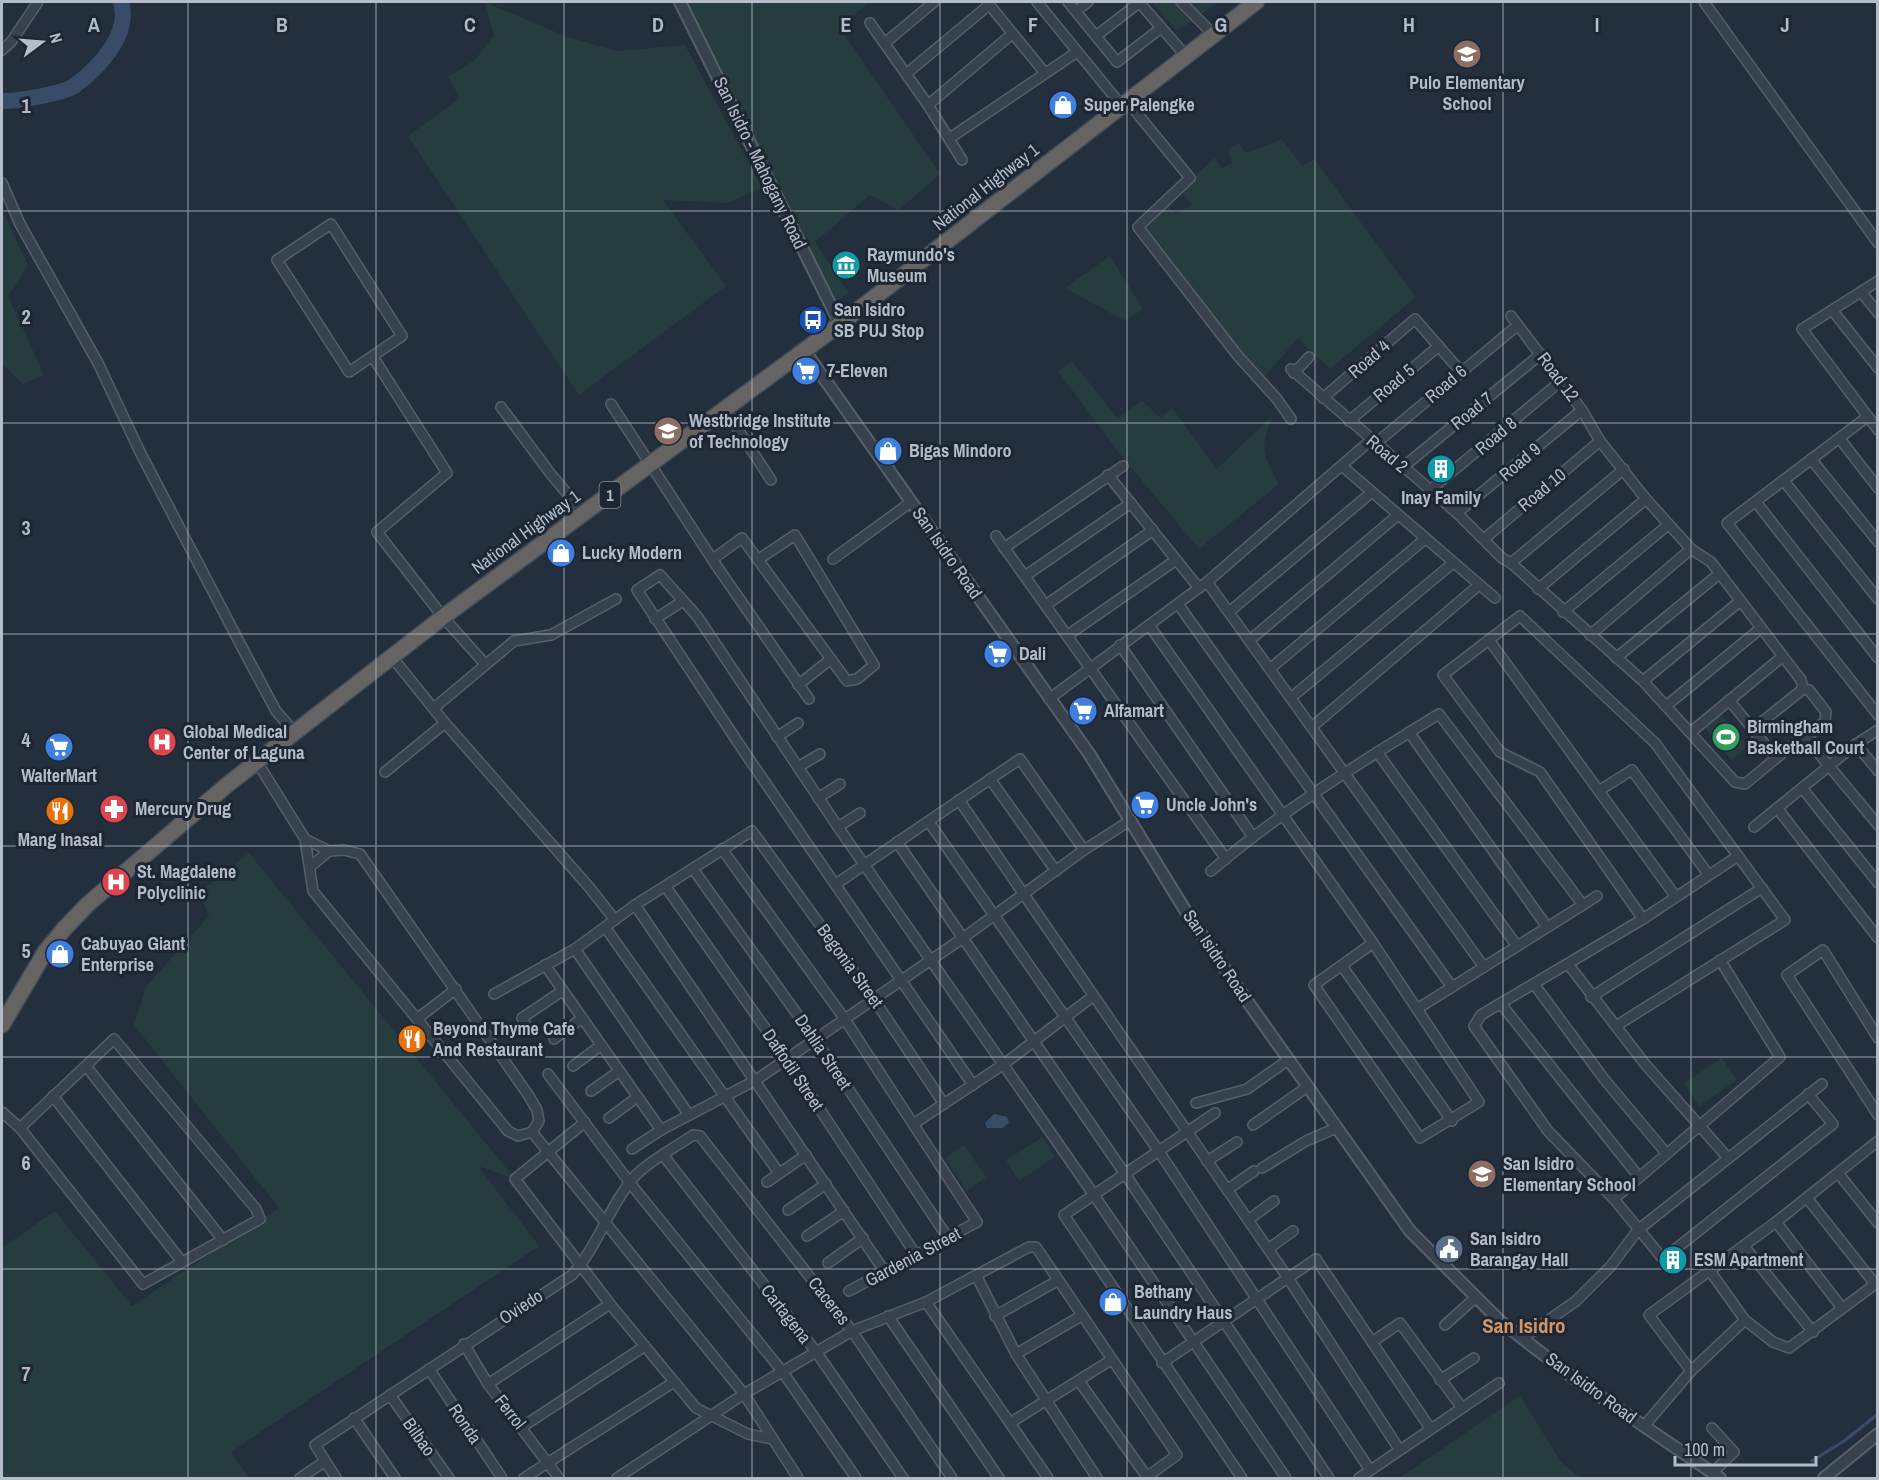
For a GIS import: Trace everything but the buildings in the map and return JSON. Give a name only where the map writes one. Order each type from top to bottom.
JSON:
[{"type":"highway","name":"National Highway 1","points":[[2,1025],[45,952],[80,913],[180,825],[257,762],[443,617],[651,466],[724,408],[840,324],[1256,2]]},
{"type":"street","points":[[2,50],[11,42],[38,2]]},
{"type":"street","name":"San Isidro - Mahogany Road","points":[[680,2],[840,324]]},
{"type":"street","points":[[885,43],[934,2]]},
{"type":"street","points":[[1037,2],[1077,52],[1191,178],[1138,227],[1238,356],[1277,399],[1291,419]]},
{"type":"street","points":[[1068,2],[1117,62],[1161,28]]},
{"type":"street","points":[[1076,11],[1088,2]]},
{"type":"street","points":[[1096,36],[1140,2],[1186,56]]},
{"type":"street","points":[[1181,2],[1213,34]]},
{"type":"street","points":[[1704,2],[1877,241]]},
{"type":"street","points":[[906,74],[988,3],[1045,72]]},
{"type":"street","points":[[870,24],[928,105],[962,160]]},
{"type":"street","points":[[928,105],[1012,34]]},
{"type":"street","points":[[950,138],[1077,52]]},
{"type":"street","points":[[2,183],[20,224],[98,363],[140,452],[276,711],[295,733]]},
{"type":"street","points":[[331,224],[402,336],[373,357],[350,372],[277,260],[331,224]]},
{"type":"street","points":[[1878,281],[1802,329],[1878,430]]},
{"type":"street","points":[[1862,293],[1878,313]]},
{"type":"street","points":[[1833,311],[1878,368]]},
{"type":"street","name":"Road 12","points":[[1511,316],[1582,410],[1600,441],[1646,499],[1691,549],[1703,555],[1801,680],[1803,689],[1809,690],[1827,716],[1825,721],[1806,738]]},
{"type":"street","name":"Road 4","points":[[1323,398],[1415,319],[1439,346]]},
{"type":"street","name":"Road 6","points":[[1049,699],[1207,582],[1357,453],[1518,325]]},
{"type":"street","points":[[1439,346],[1461,372]]},
{"type":"street","name":"Road 5","points":[[1349,421],[1439,346]]},
{"type":"street","name":"San Isidro Road","points":[[804,350],[1090,755],[1185,910],[1410,1231],[1500,1321],[1524,1337],[1575,1379],[1716,1476]]},
{"type":"street","name":"Road 7","points":[[1403,467],[1541,354]]},
{"type":"street","points":[[373,357],[447,473],[377,532],[443,617],[485,664]]},
{"type":"street","name":"Road 2","points":[[1309,357],[1292,371],[1457,513],[1502,558],[1511,563],[1563,612],[1643,681],[1738,785],[1745,784],[1776,758]]},
{"type":"street","name":"Road 8","points":[[1430,490],[1561,381]]},
{"type":"street","points":[[611,404],[808,699]]},
{"type":"street","points":[[501,407],[550,473],[585,514]]},
{"type":"street","points":[[724,408],[771,480]]},
{"type":"street","name":"Road 9","points":[[1457,513],[1582,410]]},
{"type":"street","points":[[1867,417],[1727,523],[1878,716]]},
{"type":"street","points":[[1840,439],[1878,488]]},
{"type":"street","name":"Road 10","points":[[1484,538],[1600,441]]},
{"type":"street","points":[[1811,459],[1878,542]]},
{"type":"street","points":[[1004,548],[1123,466]]},
{"type":"street","points":[[1342,466],[1495,598]]},
{"type":"street","points":[[1511,563],[1624,470]]},
{"type":"street","points":[[1108,475],[1199,588]]},
{"type":"street","points":[[1784,481],[1878,599]]},
{"type":"street","points":[[1229,612],[1372,492]]},
{"type":"street","points":[[1538,588],[1646,499]]},
{"type":"street","points":[[833,559],[911,502]]},
{"type":"street","points":[[1756,502],[1878,658]]},
{"type":"street","points":[[1025,576],[1131,503]]},
{"type":"street","points":[[1250,640],[1398,515]]},
{"type":"street","points":[[1563,612],[1668,525]]},
{"type":"street","points":[[1046,605],[1152,530]]},
{"type":"street","points":[[713,559],[742,538],[847,681],[857,680],[874,665],[795,535],[759,559]]},
{"type":"street","points":[[996,536],[1226,859]]},
{"type":"street","points":[[1271,668],[1425,539]]},
{"type":"street","points":[[1590,635],[1691,549]]},
{"type":"street","points":[[1068,635],[1176,560]]},
{"type":"street","points":[[1292,697],[1453,563]]},
{"type":"street","points":[[1616,658],[1719,574]]},
{"type":"street","points":[[973,1085],[899,980],[637,590],[660,575],[697,616],[818,798],[1004,1064],[1286,1479]]},
{"type":"street","points":[[1207,582],[1313,726],[1484,967]]},
{"type":"street","points":[[1313,726],[1479,585]]},
{"type":"street","points":[[434,708],[514,641],[551,635],[616,599]]},
{"type":"street","points":[[655,619],[683,601]]},
{"type":"street","points":[[1643,681],[1739,602]]},
{"type":"street","points":[[1178,604],[1452,987]]},
{"type":"street","points":[[1616,1026],[1785,920],[1655,743],[1520,616],[1443,675],[1500,752],[1540,772],[1643,919]]},
{"type":"street","points":[[1149,625],[1373,943],[1479,1102],[1452,1121],[1420,1138],[1314,985],[1373,943]]},
{"type":"street","points":[[1666,706],[1760,629]]},
{"type":"street","points":[[1489,640],[1676,897]]},
{"type":"street","points":[[1120,645],[1253,837]]},
{"type":"street","points":[[392,657],[445,723],[589,887],[615,920]]},
{"type":"street","points":[[1691,732],[1782,657]]},
{"type":"street","points":[[798,685],[831,659]]},
{"type":"street","points":[[1753,729],[1803,689]]},
{"type":"street","points":[[1729,700],[1776,758],[1806,738],[1878,825]]},
{"type":"street","points":[[1211,871],[1253,837],[1345,773],[1439,714],[1583,905]]},
{"type":"street","points":[[385,772],[445,723]]},
{"type":"street","points":[[777,737],[798,723]]},
{"type":"street","points":[[1754,826],[1856,744],[1878,730]]},
{"type":"street","points":[[1409,732],[1547,927]]},
{"type":"street","points":[[1856,744],[1878,771]]},
{"type":"street","points":[[1377,752],[1517,946]]},
{"type":"street","points":[[798,767],[820,754]]},
{"type":"street","points":[[836,884],[1020,759],[1084,850]]},
{"type":"street","points":[[257,762],[305,839],[311,866],[313,891],[508,1131],[518,1136],[532,1132],[539,1121],[537,1110],[456,988],[360,854],[344,850],[329,851],[305,839]]},
{"type":"street","points":[[1600,790],[1632,770],[1708,874]]},
{"type":"street","points":[[990,779],[1056,871]]},
{"type":"street","points":[[818,798],[840,784]]},
{"type":"street","points":[[1802,788],[1878,883]]},
{"type":"street","points":[[960,800],[1025,893],[1092,997],[1268,1249],[1399,1449]]},
{"type":"street","points":[[1777,808],[1878,938]]},
{"type":"street","points":[[838,827],[860,813]]},
{"type":"street","points":[[632,1149],[689,1114],[756,1080],[963,938],[1084,850],[1131,820]]},
{"type":"street","points":[[929,822],[1158,1150],[1255,1300],[1370,1470]]},
{"type":"street","name":"Begonia Street","points":[[722,849],[752,831],[873,998],[944,1104]]},
{"type":"street","points":[[897,842],[1125,1174],[1329,1479]]},
{"type":"street","points":[[494,994],[575,949],[635,905],[722,849],[844,1018],[915,1123],[1004,1064],[1092,997]]},
{"type":"street","points":[[311,866],[329,851]]},
{"type":"street","points":[[1738,856],[1643,919],[1481,1015],[1474,1026],[1548,1131],[1614,1200],[1663,1259],[1833,1124],[1808,1094]]},
{"type":"street","name":"Dahlia Street","points":[[693,869],[815,1039],[948,1238]]},
{"type":"street","name":"Daffodil Street","points":[[666,887],[786,1058],[916,1255]]},
{"type":"street","points":[[1591,997],[1762,888]]},
{"type":"street","points":[[1417,1009],[1597,896]]},
{"type":"street","points":[[635,905],[885,1272]]},
{"type":"street","points":[[606,927],[723,1097],[779,1173]]},
{"type":"street","points":[[575,949],[689,1114]]},
{"type":"street","points":[[1878,1038],[1823,950],[1787,975],[1878,1114]]},
{"type":"street","points":[[1614,1200],[1780,1057],[1720,960]]},
{"type":"street","points":[[1568,964],[1591,997],[1700,1128],[1728,1158]]},
{"type":"street","points":[[545,965],[636,1098],[661,1130]]},
{"type":"street","points":[[1342,966],[1452,1121]]},
{"type":"street","points":[[1534,984],[1604,1079],[1666,1153]]},
{"type":"street","points":[[418,1018],[456,988]]},
{"type":"street","points":[[528,1028],[522,1018],[562,991]]},
{"type":"street","points":[[1501,1004],[1639,1177]]},
{"type":"street","points":[[554,1038],[581,1019]]},
{"type":"street","points":[[2,1112],[20,1128],[143,1284],[260,1219],[256,1209],[114,1039],[20,1128]]},
{"type":"street","points":[[573,1066],[600,1046]]},
{"type":"street","points":[[1196,1103],[1247,1089],[1288,1060]]},
{"type":"street","points":[[86,1066],[223,1240]]},
{"type":"street","points":[[591,1091],[618,1072]]},
{"type":"street","points":[[548,1074],[630,1183],[783,1371],[856,1479]]},
{"type":"street","points":[[1524,1337],[1576,1301],[1610,1267],[1638,1230],[1822,1084]]},
{"type":"street","points":[[1253,1125],[1307,1087]]},
{"type":"street","points":[[53,1096],[182,1262]]},
{"type":"street","points":[[609,1118],[636,1098]]},
{"type":"street","points":[[1215,1113],[1064,1215],[1242,1479]]},
{"type":"street","points":[[585,1122],[515,1179],[610,1304],[696,1408],[748,1434],[772,1439]]},
{"type":"street","name":"Gardenia Street","points":[[849,1291],[978,1222],[915,1123]]},
{"type":"street","points":[[1227,1190],[1306,1141],[1336,1128]]},
{"type":"street","points":[[532,1132],[744,1394],[798,1479]]},
{"type":"street","name":"Oviedo","points":[[324,1462],[315,1445],[464,1344],[572,1275],[582,1265],[604,1222],[637,1174],[693,1135]]},
{"type":"street","name":"Caceres","points":[[693,1135],[700,1136],[852,1331],[952,1479]]},
{"type":"street","points":[[1691,1371],[1649,1315],[1776,1222],[1878,1141]]},
{"type":"street","points":[[1207,1161],[1237,1142]]},
{"type":"street","name":"Cartagena","points":[[663,1155],[817,1353],[903,1479]]},
{"type":"street","points":[[767,1182],[806,1155]]},
{"type":"street","points":[[1838,1173],[1878,1223]]},
{"type":"street","points":[[788,1210],[826,1184]]},
{"type":"street","points":[[1710,1271],[1745,1320],[1773,1342],[1789,1348],[1813,1332],[1876,1283],[1807,1198]]},
{"type":"street","points":[[1248,1220],[1274,1201]]},
{"type":"street","points":[[807,1236],[844,1211]]},
{"type":"street","points":[[1776,1222],[1842,1308]]},
{"type":"street","points":[[1268,1249],[1293,1231]]},
{"type":"street","points":[[828,1263],[863,1238]]},
{"type":"street","points":[[1744,1246],[1813,1332]]},
{"type":"street","points":[[617,1479],[709,1416],[852,1331],[926,1302],[977,1277],[1029,1247],[1036,1247],[1177,1455],[1146,1478],[1079,1381]]},
{"type":"street","points":[[1162,1363],[1316,1259],[1430,1428]]},
{"type":"street","points":[[977,1277],[1016,1354],[1097,1479]]},
{"type":"street","points":[[995,1316],[1057,1281]]},
{"type":"street","points":[[1445,1325],[1476,1297]]},
{"type":"street","points":[[926,1302],[1048,1479]]},
{"type":"street","points":[[488,1384],[610,1304]]},
{"type":"street","points":[[888,1316],[999,1479]]},
{"type":"street","points":[[1016,1354],[1081,1316]]},
{"type":"street","points":[[1644,1426],[1691,1371],[1745,1320]]},
{"type":"street","points":[[1372,1342],[1400,1323],[1462,1408]]},
{"type":"street","name":"Ferrol","points":[[464,1344],[488,1384],[559,1479]]},
{"type":"street","points":[[522,1427],[645,1346]]},
{"type":"street","points":[[1440,1380],[1474,1358]]},
{"type":"street","points":[[1010,1423],[1111,1359]]},
{"type":"street","name":"Ronda","points":[[429,1369],[502,1479]]},
{"type":"street","points":[[524,1479],[674,1382]]},
{"type":"street","points":[[1359,1479],[1399,1449],[1499,1383]]},
{"type":"street","name":"Bilbao","points":[[390,1395],[449,1479]]},
{"type":"street","points":[[354,1418],[394,1479]]},
{"type":"street","points":[[1712,1428],[1734,1452],[1716,1476]]},
{"type":"street","points":[[1824,1479],[1878,1434]]},
{"type":"street","points":[[300,1479],[324,1462],[336,1479]]},
{"type":"green space","points":[[485,2],[565,36],[616,51],[685,45],[762,188],[727,203],[663,200],[726,286],[579,395],[408,136],[460,98],[448,77],[475,60],[494,35]]},
{"type":"green space","points":[[685,2],[870,2],[839,27],[940,174],[899,210],[870,195],[815,242],[849,293],[834,303]]},
{"type":"green space","points":[[1152,2],[1216,2],[1217,3],[1177,31]]},
{"type":"green space","points":[[1282,139],[1302,166],[1314,159],[1416,297],[1330,369],[1298,338],[1260,382],[1131,226],[1162,198],[1175,214],[1192,205],[1180,189],[1215,158],[1222,168],[1232,163],[1228,150],[1239,143],[1246,153]]},
{"type":"green space","points":[[2,210],[28,265],[8,296],[44,375],[23,384],[2,363]]},
{"type":"green space","points":[[1110,256],[1143,309],[1125,321],[1065,288]]},
{"type":"green space","points":[[1072,361],[1117,418],[1142,401],[1161,418],[1172,408],[1217,469],[1272,416],[1264,444],[1266,458],[1279,484],[1199,549],[1116,449],[1058,371]]},
{"type":"green space","name":"Birmingham Basketball Court","points":[[1721,714],[1748,747],[1731,760],[1704,727]]},
{"type":"green space","points":[[249,853],[515,1179],[478,1166],[539,1246],[231,1452],[249,1478],[2,1478],[2,1248],[55,1211],[132,1306],[279,1208],[134,1025],[146,987],[209,916],[199,893]]},
{"type":"green space","points":[[1722,1058],[1737,1080],[1699,1106],[1684,1083]]},
{"type":"green space","points":[[1043,1137],[1055,1157],[1019,1181],[1006,1160]]},
{"type":"green space","points":[[964,1145],[986,1177],[967,1191],[945,1158]]},
{"type":"green space","points":[[1520,1396],[1561,1462],[1580,1478],[1399,1478]]},
{"type":"water","points":[[994,1114],[1007,1117],[1009,1123],[1002,1128],[987,1128],[985,1123]]},
{"type":"waterway","points":[[2,101],[28,99],[69,89],[84,79],[111,49],[117,38],[123,14],[121,2]]},
{"type":"waterway","points":[[1812,1461],[1844,1441],[1878,1414]]},
{"type":"place","name":"Pulo Elementary School","points":[[1467,54]]},
{"type":"place","name":"Super Palengke","points":[[1063,105]]},
{"type":"place","name":"Raymundo's Museum","points":[[846,265]]},
{"type":"place","name":"San Isidro SB PUJ Stop","points":[[813,320]]},
{"type":"place","name":"7-Eleven","points":[[806,371]]},
{"type":"place","name":"Westbridge Institute of Technology","points":[[668,431]]},
{"type":"place","name":"Bigas Mindoro","points":[[888,451]]},
{"type":"place","name":"Inay Family","points":[[1441,469]]},
{"type":"place","name":"Lucky Modern","points":[[561,553]]},
{"type":"place","name":"Dali","points":[[998,654]]},
{"type":"place","name":"Alfamart","points":[[1083,711]]},
{"type":"place","name":"Birmingham Basketball Court","points":[[1726,737]]},
{"type":"place","name":"Global Medical Center of Laguna","points":[[162,742]]},
{"type":"place","name":"WalterMart","points":[[59,747]]},
{"type":"place","name":"Uncle John's","points":[[1145,805]]},
{"type":"place","name":"Mercury Drug","points":[[114,809]]},
{"type":"place","name":"Mang Inasal","points":[[60,811]]},
{"type":"place","name":"St. Magdalene Polyclinic","points":[[116,882]]},
{"type":"place","name":"Cabuyao Giant Enterprise","points":[[60,954]]},
{"type":"place","name":"Beyond Thyme Cafe And Restaurant","points":[[412,1039]]},
{"type":"place","name":"San Isidro Elementary School","points":[[1482,1174]]},
{"type":"place","name":"San Isidro Barangay Hall","points":[[1449,1249]]},
{"type":"place","name":"ESM Apartment","points":[[1673,1260]]},
{"type":"place","name":"Bethany Laundry Haus","points":[[1113,1302]]},
{"type":"district","name":"San Isidro","points":[[1524,1326]]}]
